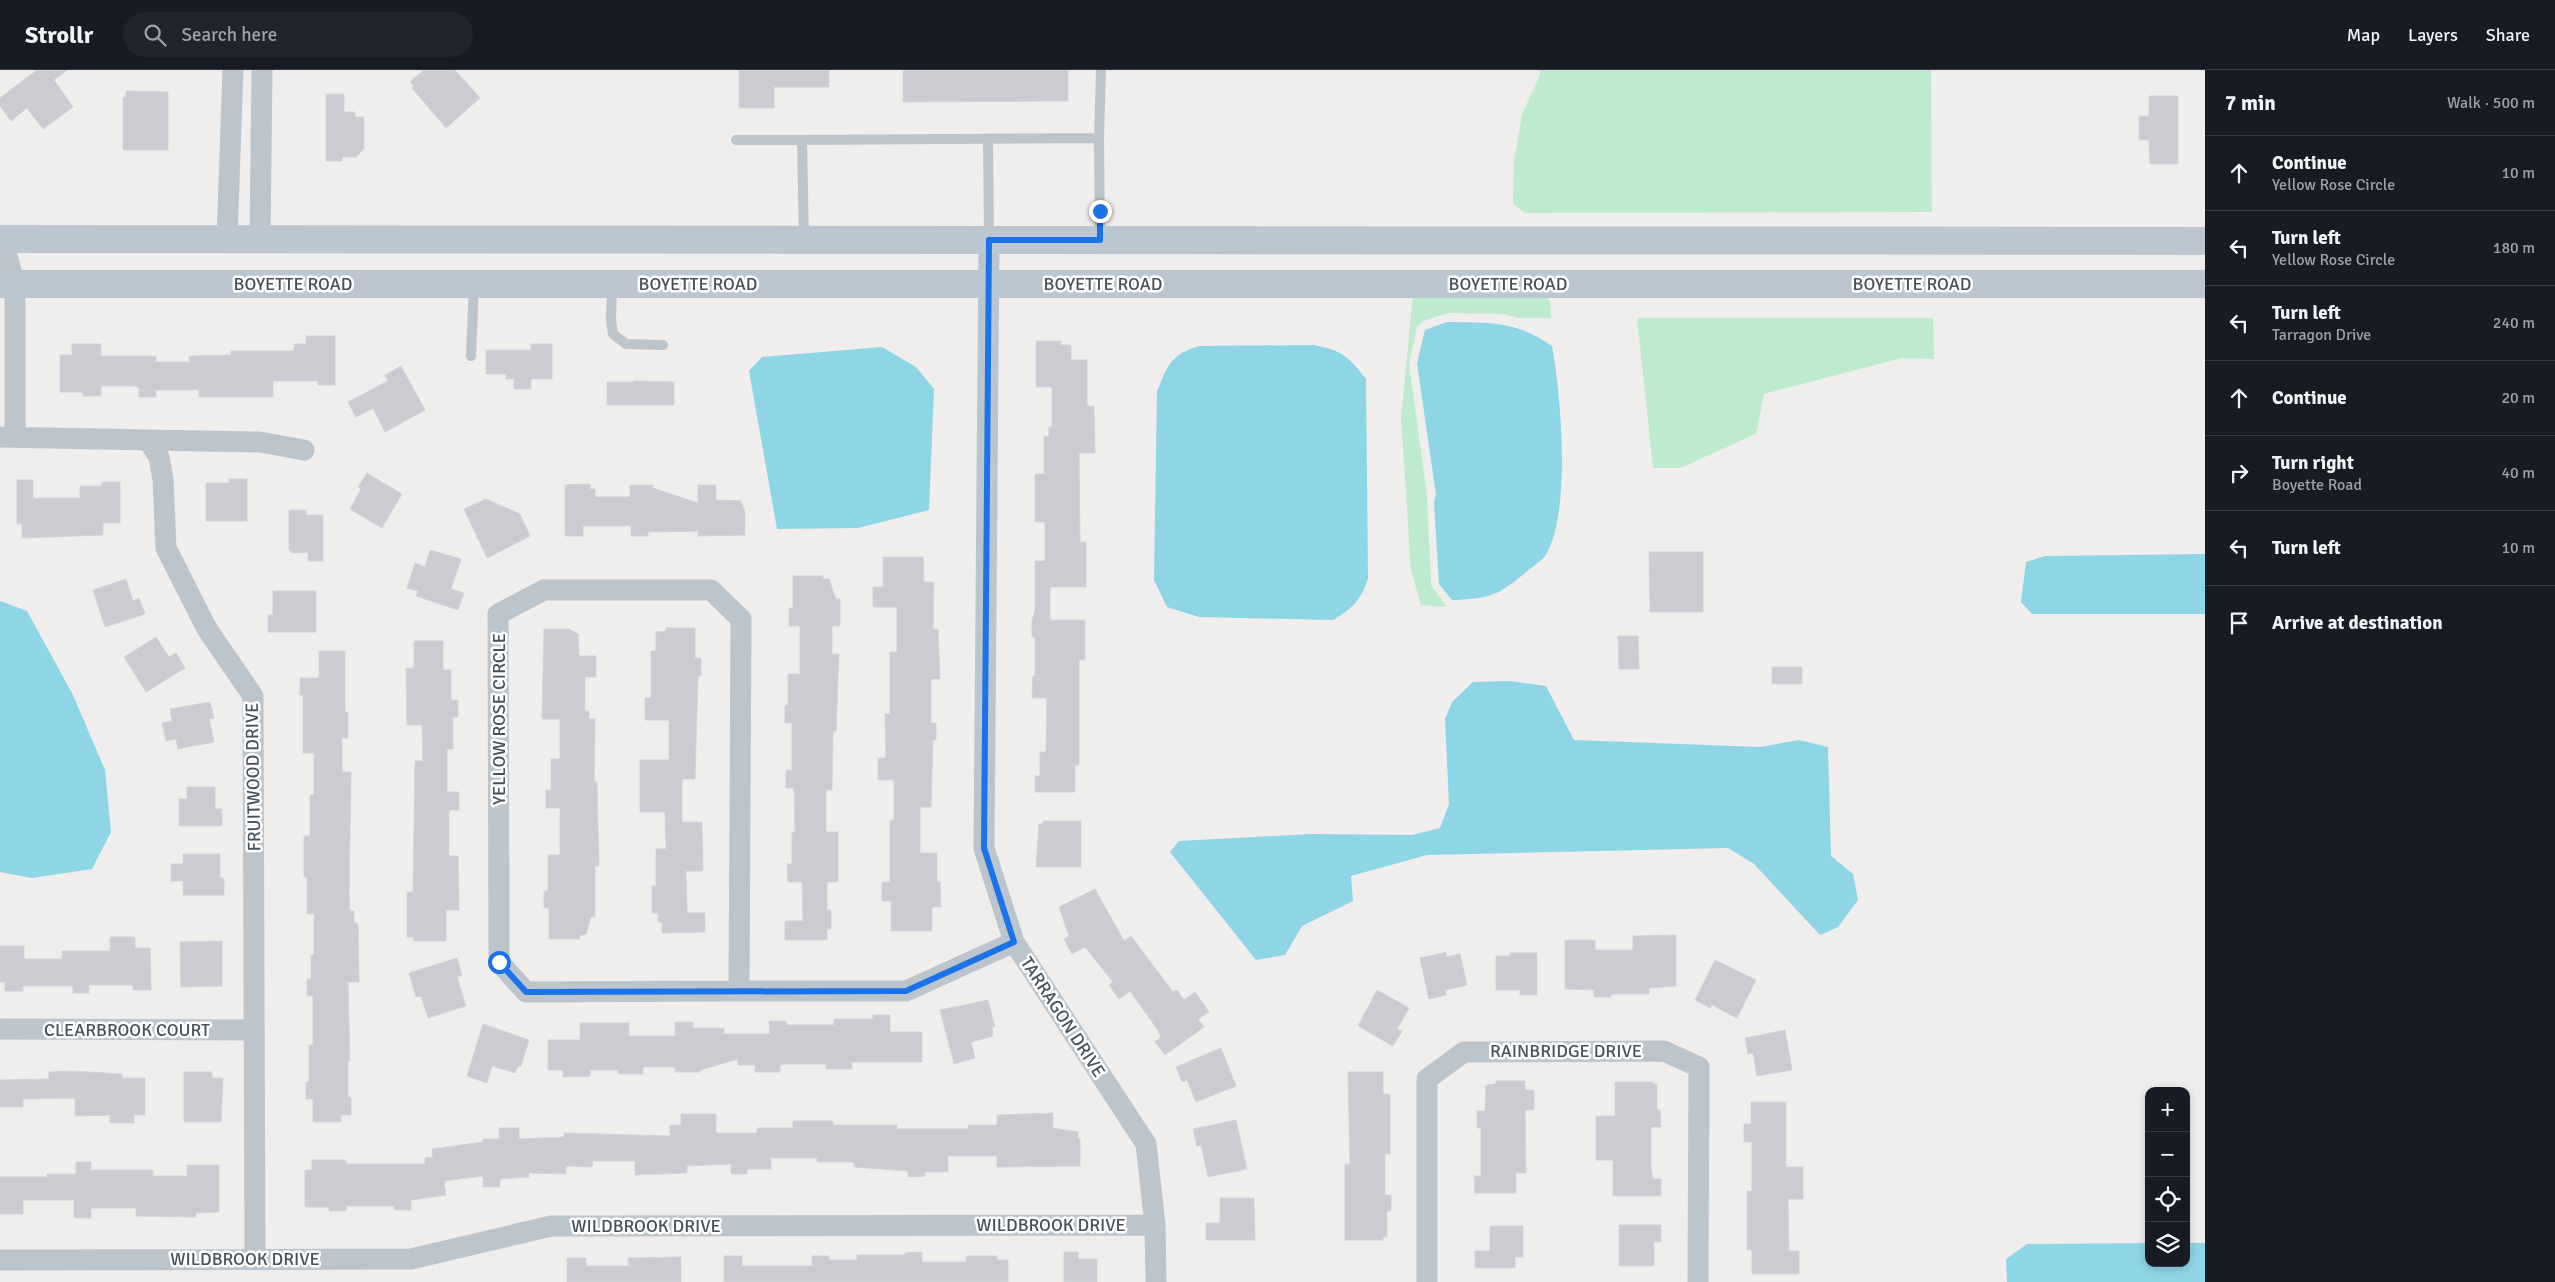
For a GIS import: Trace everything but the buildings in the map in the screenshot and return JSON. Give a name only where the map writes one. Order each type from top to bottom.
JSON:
[{"type":"main road","points":[[1,241],[227,239],[2205,241]]},
{"type":"main road","name":"BOYETTE ROAD","points":[[8,284],[2205,284]]},
{"type":"street","points":[[227,239],[233,70]]},
{"type":"street","points":[[260,239],[262,70]]},
{"type":"street","name":"TARRAGON DRIVE","points":[[989,240],[984,848],[1014,942],[1146,1144],[1155,1225]]},
{"type":"street","points":[[1,241],[8,284],[7,437],[260,442],[304,450]]},
{"type":"street","name":"FRUITWOOD DRIVE","points":[[148,440],[159,457],[163,479],[166,548],[207,629],[253,696],[255,1260]]},
{"type":"street","name":"YELLOW ROSE CIRCLE","points":[[739,991],[741,619],[711,590],[544,590],[498,614],[499,962],[526,992],[906,991],[1014,942]]},
{"type":"street","name":"CLEARBROOK COURT","points":[[0,1029],[254,1030]]},
{"type":"street","name":"RAINBRIDGE DRIVE","points":[[1427,1282],[1427,1079],[1464,1052],[1654,1051],[1664,1051],[1699,1067],[1698,1282]]},
{"type":"street","points":[[1155,1225],[1156,1282]]},
{"type":"street","name":"WILDBROOK DRIVE","points":[[0,1260],[411,1259],[551,1226],[1155,1225]]},
{"type":"lane","points":[[1100,70],[1100,240]]},
{"type":"lane","points":[[736,140],[1099,138]]},
{"type":"lane","points":[[988,139],[989,240]]},
{"type":"lane","points":[[802,140],[804,240]]},
{"type":"lane","points":[[471,356],[474,284]]},
{"type":"lane","points":[[612,284],[611,320],[613,334],[626,344],[663,345]]},
{"type":"green space","points":[[1539,70],[1931,70],[1932,212],[1525,213],[1513,204],[1514,162],[1522,114],[1540,75]]},
{"type":"green space","points":[[1413,295],[1544,295],[1550,301],[1551,318],[1519,318],[1503,314],[1448,313],[1423,321],[1417,327],[1409,364],[1427,495],[1431,585],[1447,607],[1421,605],[1411,570],[1401,418]]},
{"type":"green space","points":[[1637,318],[1933,318],[1934,359],[1902,358],[1764,394],[1756,434],[1680,468],[1653,468]]},
{"type":"water","points":[[1447,322],[1490,323],[1514,327],[1526,331],[1552,346],[1561,421],[1562,451],[1562,481],[1559,509],[1554,533],[1546,555],[1511,584],[1495,593],[1478,598],[1452,600],[1439,584],[1434,502],[1436,495],[1417,363],[1425,330]]},
{"type":"water","points":[[1313,345],[1331,349],[1344,355],[1366,379],[1368,578],[1363,592],[1346,612],[1333,620],[1199,617],[1167,607],[1154,580],[1157,392],[1167,368],[1176,357],[1199,346]]},
{"type":"water","points":[[882,347],[916,367],[934,389],[929,510],[858,528],[777,529],[749,371],[762,357]]},
{"type":"water","points":[[2205,554],[2205,614],[2032,614],[2021,602],[2026,562],[2045,556]]},
{"type":"water","points":[[0,601],[27,611],[73,695],[105,770],[111,832],[92,869],[32,878],[0,872]]},
{"type":"water","points":[[1510,681],[1546,686],[1574,740],[1760,747],[1799,740],[1828,747],[1831,856],[1853,874],[1858,900],[1838,927],[1820,935],[1754,864],[1728,848],[1427,855],[1351,876],[1353,901],[1302,926],[1285,955],[1256,960],[1170,852],[1179,841],[1311,834],[1412,835],[1440,828],[1449,804],[1445,719],[1452,702],[1473,682]]},
{"type":"water","points":[[2145,1243],[2145,1267],[2190,1267],[2190,1243],[2205,1243],[2205,1282],[2007,1282],[2006,1259],[2027,1244]]},
{"type":"route","points":[[499,962],[526,992],[906,991],[1014,942],[984,848],[989,240],[1100,240],[1100,211]]}]
